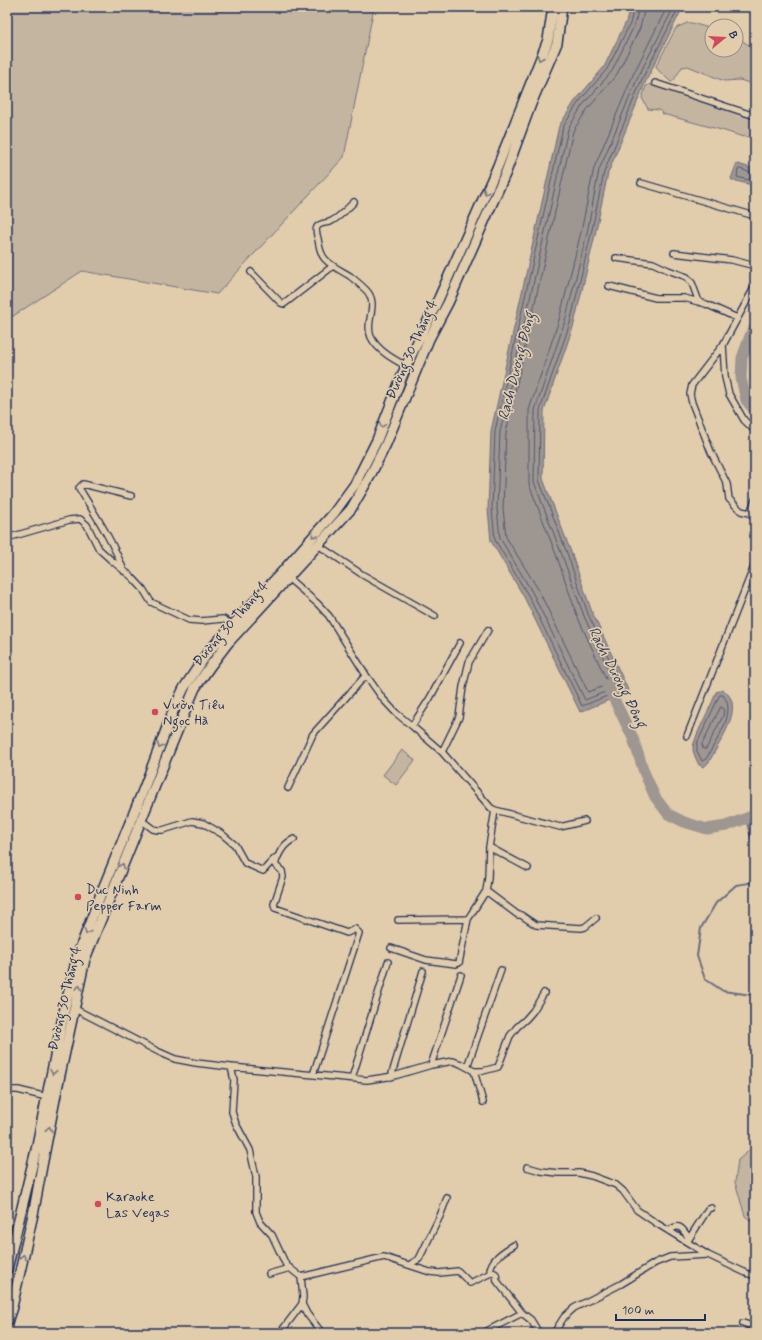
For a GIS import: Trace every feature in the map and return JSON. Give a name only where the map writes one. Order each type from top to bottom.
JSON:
[{"type":"main road","name":"Đường 30 Tháng 4","points":[[7,1322],[12,1307],[34,1210],[70,1008],[78,954],[102,890],[195,688],[227,644],[285,575],[355,484],[377,440],[406,366],[439,298],[497,168],[548,40],[553,7]]},
{"type":"main road","name":"Đường 30 Tháng 4","points":[[8,1265],[47,1097],[70,1008],[85,959],[141,820],[148,790],[174,709],[197,666],[208,652],[233,625],[318,545],[351,509],[369,478],[386,444],[423,353],[448,303],[506,172],[531,104],[557,43],[562,7]]},
{"type":"main road","points":[[548,40],[557,43]]},
{"type":"main road","points":[[497,168],[506,172]]},
{"type":"main road","points":[[439,298],[448,303]]},
{"type":"main road","points":[[377,440],[386,444]]},
{"type":"main road","points":[[174,709],[184,714]]},
{"type":"main road","points":[[22,1205],[34,1210]]},
{"type":"street","points":[[655,83],[755,116]]},
{"type":"street","points":[[641,184],[755,216]]},
{"type":"street","points":[[354,202],[335,219],[318,225],[316,228],[321,252],[324,259],[332,266],[351,277],[368,291],[373,305],[369,330],[371,337],[385,353],[394,360],[406,366]]},
{"type":"street","points":[[674,253],[732,260],[755,266]]},
{"type":"street","points":[[616,258],[653,263],[687,277],[692,283],[699,302]]},
{"type":"street","points":[[251,272],[284,304],[332,266]]},
{"type":"street","points":[[609,286],[656,298],[684,298],[706,304],[737,318]]},
{"type":"street","points":[[755,286],[723,345],[692,385],[690,394],[692,403],[712,452],[727,484],[729,499],[741,511],[750,513],[755,519]]},
{"type":"street","points":[[723,345],[725,377],[729,394],[744,420],[755,431]]},
{"type":"street","points":[[124,571],[108,537],[79,488],[83,484],[131,496]]},
{"type":"street","points":[[750,513],[755,500]]},
{"type":"street","points":[[7,538],[69,520],[80,519],[87,525],[99,549],[143,589],[151,602],[189,620],[201,621],[223,619],[233,625]]},
{"type":"street","points":[[318,545],[363,576],[435,616]]},
{"type":"street","points":[[687,736],[755,564]]},
{"type":"street","points":[[285,575],[318,604],[329,616],[383,699],[396,713],[442,752],[485,802],[495,810],[560,827],[585,821]]},
{"type":"street","points":[[442,752],[459,717],[463,687],[469,662],[488,630]]},
{"type":"street","points":[[412,726],[430,698],[460,643]]},
{"type":"street","points":[[288,788],[313,734],[366,675]]},
{"type":"street","points":[[391,948],[426,960],[456,964],[459,963],[468,919],[486,891],[489,847],[495,810]]},
{"type":"street","points":[[141,820],[153,829],[158,830],[163,830],[192,821],[203,823],[222,834],[234,845],[245,863],[262,871],[288,842],[294,839]]},
{"type":"street","points":[[489,847],[528,868]]},
{"type":"street","points":[[277,856],[275,865],[282,871],[283,877],[274,904],[275,908],[346,933],[355,929],[359,933],[313,1075]]},
{"type":"street","points":[[486,891],[518,915],[521,915],[534,924],[581,928],[585,927],[596,918]]},
{"type":"street","points":[[398,920],[468,919]]},
{"type":"street","points":[[352,1078],[388,962]]},
{"type":"street","points":[[467,1067],[501,970]]},
{"type":"street","points":[[391,1077],[423,971]]},
{"type":"street","points":[[430,1065],[461,975]]},
{"type":"street","points":[[70,1008],[175,1059],[231,1067],[367,1080],[391,1077],[430,1065],[453,1061],[474,1071],[483,1071],[498,1067],[510,1036],[530,1015],[544,993]]},
{"type":"street","points":[[231,1067],[234,1080],[234,1104],[232,1112],[253,1160],[256,1177],[256,1212],[260,1222],[272,1235],[283,1260],[290,1268],[302,1277]]},
{"type":"street","points":[[474,1071],[483,1102]]},
{"type":"street","points":[[7,1090],[18,1090],[47,1097]]},
{"type":"street","points":[[528,1167],[540,1171],[592,1176],[616,1185],[623,1191],[637,1210],[669,1231],[688,1240],[708,1255],[755,1276]]},
{"type":"street","points":[[409,1265],[418,1259],[440,1216],[447,1198]]},
{"type":"street","points":[[688,1240],[708,1210],[711,1208]]},
{"type":"street","points":[[669,1231],[677,1226],[681,1228],[688,1240]]},
{"type":"street","points":[[490,1273],[489,1267],[493,1262],[514,1245]]},
{"type":"street","points":[[554,1333],[564,1317],[574,1308],[621,1284],[655,1263],[670,1258],[708,1255]]},
{"type":"street","points":[[302,1277],[384,1257],[438,1273],[458,1271],[470,1282],[493,1272],[496,1274],[497,1281],[522,1314],[530,1320],[539,1333]]},
{"type":"street","points":[[269,1274],[290,1268]]},
{"type":"street","points":[[280,1333],[302,1304],[302,1277]]},
{"type":"street","points":[[302,1304],[306,1314],[322,1333]]},
{"type":"street","points":[[483,1333],[522,1314]]},
{"type":"street","points":[[743,1323],[755,1327]]},
{"type":"shaded area","points":[[7,7],[374,7],[344,157],[217,294],[82,271],[7,320]]},
{"type":"shaded area","points":[[687,23],[704,27],[704,58],[744,58],[744,42],[755,47],[755,85],[740,80],[724,81],[688,66],[682,67],[674,80],[671,82],[658,70],[656,66],[676,28]]},
{"type":"shaded area","points":[[651,84],[755,117],[755,139],[745,136],[743,137],[663,114],[659,110],[648,109],[642,98],[646,86]]},
{"type":"shaded area","points":[[402,750],[415,760],[396,785],[383,775]]},
{"type":"shaded area","points":[[755,1139],[755,1224],[745,1216],[735,1182],[738,1160],[750,1150]]},
{"type":"water","points":[[630,7],[683,7],[646,81],[608,173],[574,324],[544,411],[543,479],[592,612],[629,692],[580,712],[524,597],[491,541],[488,509],[491,431],[559,126],[575,101],[604,67],[626,22]]},
{"type":"water","points":[[738,164],[754,169],[755,172],[752,185],[731,179],[736,165]]},
{"type":"water","points":[[724,690],[730,697],[732,704],[730,721],[709,762],[704,767],[699,765],[697,762],[693,750],[694,745],[716,692]]},
{"type":"waterway","name":"Rạch Dương Đông","points":[[755,327],[742,358],[741,378],[746,400],[755,411]]},
{"type":"waterway","name":"Rạch Dương Đông","points":[[607,685],[633,738],[644,772],[655,797],[668,814],[684,822],[707,829],[726,826],[755,815]]},
{"type":"waterway","points":[[746,819],[755,851]]},
{"type":"waterway","points":[[755,882],[736,885],[716,903],[701,928],[697,956],[705,979],[723,991],[752,995],[755,994]]},
{"type":"place","name":"Vườn Tiêu Ngọc Hà","points":[[155,712]]},
{"type":"place","name":"Duc Ninh Pepper Farm","points":[[78,897]]},
{"type":"place","name":"Karaoke Las Vegas","points":[[98,1204]]}]
